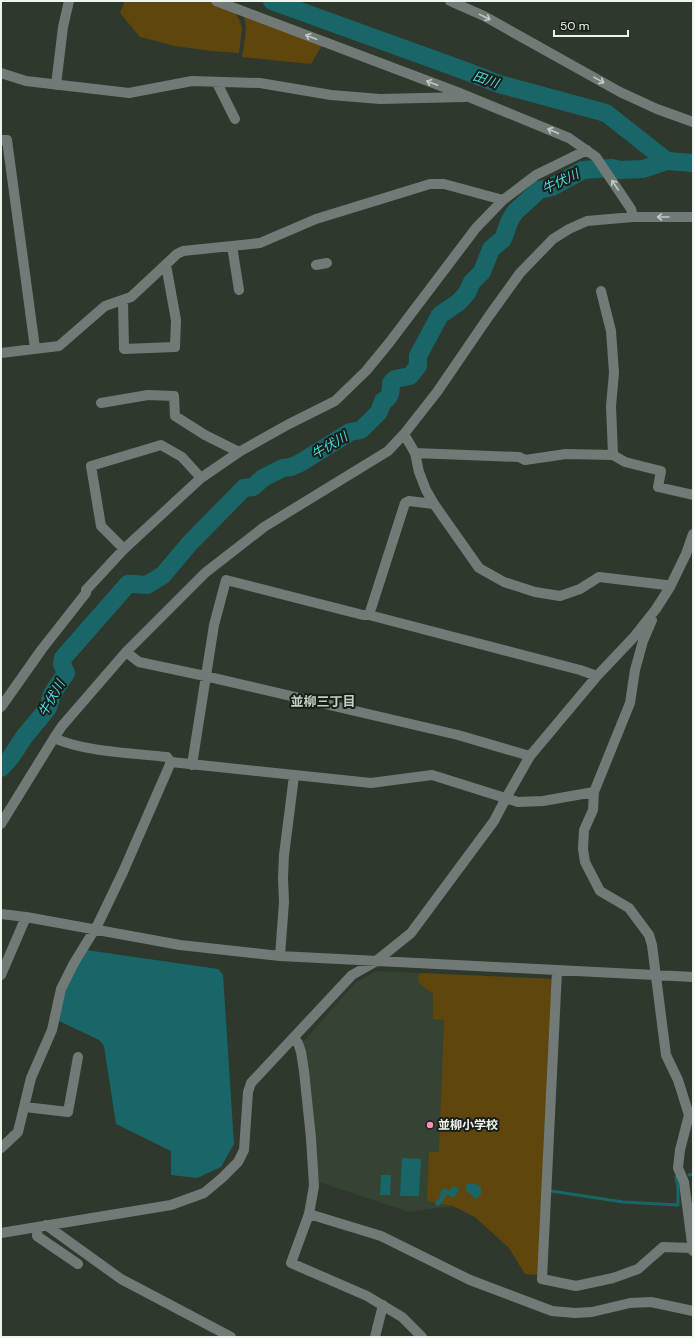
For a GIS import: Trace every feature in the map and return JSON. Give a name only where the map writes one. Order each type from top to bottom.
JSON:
[{"type":"street","points":[[56,85],[62,27],[69,1]]},
{"type":"street","points":[[216,1],[470,97],[569,138],[596,157],[631,209],[632,215]]},
{"type":"street","points":[[450,1],[484,16],[620,92],[657,109],[693,122]]},
{"type":"street","points":[[1,73],[26,81],[129,93],[192,81],[260,84],[331,95],[380,99],[470,97]]},
{"type":"street","points":[[217,83],[235,120]]},
{"type":"street","points":[[1,140],[7,140],[35,348]]},
{"type":"street","points":[[1,707],[42,649],[86,593],[86,590],[124,549],[201,478],[239,452],[289,424],[335,401],[362,376],[389,343],[476,228],[503,200],[536,175],[587,150]]},
{"type":"street","points":[[1,353],[59,346],[105,306],[131,297],[177,254],[183,251],[260,243],[316,219],[430,184],[444,184],[503,200]]},
{"type":"street","points":[[1,824],[62,726],[126,652],[204,574],[264,527],[388,451],[404,434],[437,392],[520,273],[553,239],[569,229],[587,221],[632,215],[693,217]]},
{"type":"street","points":[[232,246],[239,290]]},
{"type":"street","points":[[316,265],[327,263]]},
{"type":"street","points":[[123,301],[124,349],[175,347],[176,320],[166,265]]},
{"type":"street","points":[[601,291],[611,331],[614,373],[611,406],[613,455]]},
{"type":"street","points":[[101,403],[148,396],[174,396],[175,416],[205,435],[239,452]]},
{"type":"street","points":[[404,434],[416,453],[419,472],[426,490],[434,504],[479,568],[504,582],[534,592],[560,596],[580,589],[599,577],[666,585],[670,587]]},
{"type":"street","points":[[124,549],[101,526],[91,466],[161,445],[182,457],[201,478]]},
{"type":"street","points":[[416,453],[519,457],[525,460],[566,454],[613,455],[625,462],[661,471],[658,487],[693,495]]},
{"type":"street","points":[[369,615],[405,503],[409,501],[434,504]]},
{"type":"street","points":[[1,1232],[172,1205],[204,1193],[238,1162],[244,1150],[248,1092],[251,1083],[352,975],[375,962],[411,933],[494,821],[530,756],[596,676],[633,638],[656,609],[670,587],[686,554],[693,534]]},
{"type":"street","points":[[192,765],[214,625],[226,580],[369,615],[580,670],[596,676]]},
{"type":"street","points":[[557,971],[542,1279],[576,1286],[613,1278],[638,1269],[663,1247],[692,1250],[688,1181],[678,1168],[680,1150],[689,1115],[678,1080],[666,1055],[652,945],[649,935],[628,908],[600,890],[585,862],[584,849],[584,830],[593,810],[594,792],[630,703],[635,670],[643,641],[656,609]]},
{"type":"street","points":[[126,652],[140,662],[458,736],[530,756]]},
{"type":"street","points":[[54,738],[67,744],[103,750],[167,757],[171,762],[294,776],[371,783],[432,775],[518,802],[543,801],[594,792]]},
{"type":"street","points":[[1,1148],[18,1132],[31,1078],[52,1030],[61,989],[74,963],[95,930],[123,872],[171,762]]},
{"type":"street","points":[[280,956],[284,902],[282,878],[294,776]]},
{"type":"street","points":[[1,914],[26,917],[180,946],[280,956],[693,977]]},
{"type":"street","points":[[1,975],[26,917]]},
{"type":"street","points":[[294,1038],[298,1043],[301,1052],[311,1138],[314,1186],[309,1214],[291,1263],[367,1296],[383,1305],[402,1317],[422,1337]]},
{"type":"street","points":[[25,1107],[68,1112],[78,1056]]},
{"type":"street","points":[[309,1214],[381,1236],[470,1280],[552,1311],[575,1313],[592,1312],[630,1303],[652,1302],[693,1310]]},
{"type":"street","points":[[42,1226],[37,1236],[78,1264]]},
{"type":"street","points":[[42,1226],[121,1279],[231,1337]]},
{"type":"street","points":[[375,1337],[383,1305]]},
{"type":"shaded area","points":[[125,1],[207,1],[234,11],[240,21],[242,29],[239,53],[175,46],[140,37],[120,13]]},
{"type":"shaded area","points":[[244,16],[322,45],[311,64],[242,57],[246,31]]},
{"type":"shaded area","name":"並柳小学校","points":[[376,971],[554,979],[536,1275],[525,1274],[509,1248],[475,1217],[453,1206],[409,1212],[319,1182],[303,1042],[355,983]]},
{"type":"shaded area","points":[[420,973],[554,979],[539,1273],[536,1275],[525,1274],[509,1248],[475,1217],[453,1206],[427,1201],[429,1152],[439,1152],[444,1020],[433,1019],[433,994],[419,983],[418,977]]},
{"type":"water","points":[[86,950],[218,969],[223,975],[234,1144],[221,1167],[197,1178],[171,1175],[171,1151],[116,1124],[104,1046],[99,1040],[57,1020],[64,991]]},
{"type":"water","points":[[402,1158],[421,1159],[419,1196],[400,1196]]},
{"type":"water","points":[[381,1175],[391,1175],[390,1195],[380,1195]]},
{"type":"water","points":[[467,1184],[476,1184],[481,1187],[481,1194],[476,1199],[465,1190]]},
{"type":"water","points":[[454,1187],[459,1189],[455,1197],[451,1197],[447,1194],[440,1205],[437,1206],[435,1204],[440,1198],[441,1190],[445,1188],[449,1191]]},
{"type":"waterway","name":"田川","points":[[272,1],[499,84],[606,113],[667,161],[693,163]]},
{"type":"waterway","name":"牛伏川","points":[[1,768],[48,708],[52,694],[66,673],[62,664],[63,658],[128,584],[147,585],[163,575],[190,543],[244,488],[253,487],[263,478],[283,468],[291,467],[300,463],[350,432],[361,430],[379,412],[383,401],[389,396],[391,391],[391,383],[395,379],[410,376],[418,366],[418,356],[440,315],[459,302],[467,293],[472,282],[482,272],[491,249],[503,239],[510,220],[515,212],[539,190],[552,187],[583,170],[612,168],[620,170],[643,169],[667,161]]},
{"type":"waterway","points":[[689,1175],[693,1174]]},
{"type":"waterway","points":[[551,1191],[623,1202],[678,1205],[678,1188],[676,1177]]},
{"type":"place","name":"並柳小学校","points":[[430,1125]]},
{"type":"district","name":"並柳三丁目","points":[[323,701]]}]
